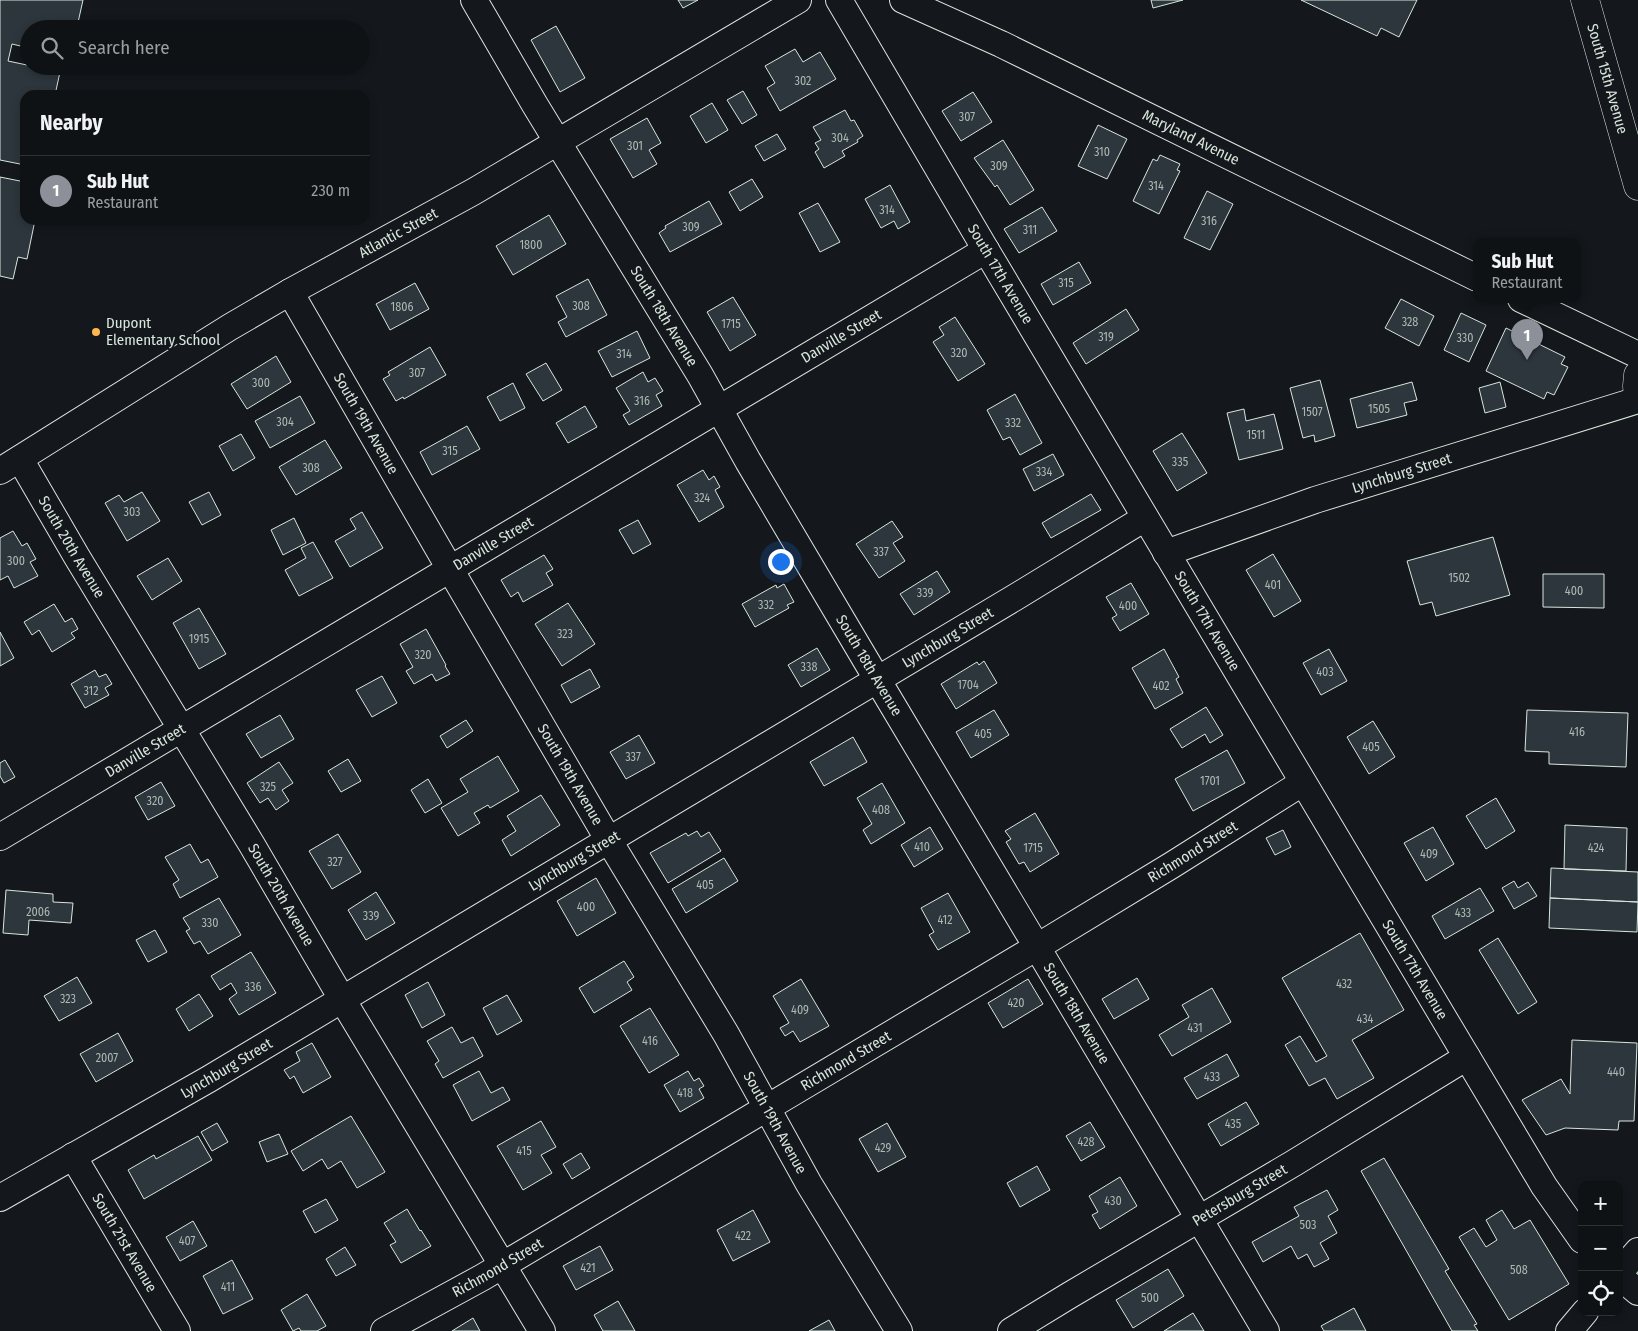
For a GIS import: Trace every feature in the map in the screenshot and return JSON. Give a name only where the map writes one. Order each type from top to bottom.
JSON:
[{"type":"main road","name":"South 15th Avenue","points":[[1585,0],[1638,186]]},
{"type":"main road","points":[[1638,374],[1638,399]]},
{"type":"street","name":"South 18th Avenue","points":[[474,0],[1266,1331]]},
{"type":"street","name":"Atlantic Street","points":[[10,465],[230,327],[290,292],[474,192],[798,0]]},
{"type":"street","name":"South 17th Avenue","points":[[839,0],[1302,783],[1544,1186],[1578,1234]]},
{"type":"street","name":"Maryland Avenue","points":[[903,0],[1001,44],[1473,276]]},
{"type":"street","name":"Danville Street","points":[[0,837],[986,250]]},
{"type":"street","name":"South 19th Avenue","points":[[290,292],[608,839],[726,1034],[809,1184],[899,1331]]},
{"type":"street","points":[[1529,303],[1638,355]]},
{"type":"street","name":"Lynchburg Street","points":[[1166,553],[1315,500],[1638,399]]},
{"type":"street","name":"South 20th Avenue","points":[[10,465],[77,557],[542,1331]]},
{"type":"street","name":"Lynchburg Street","points":[[0,1198],[209,1079],[1145,518]]},
{"type":"street","name":"Richmond Street","points":[[384,1331],[501,1265],[1037,947],[1302,783]]},
{"type":"street","name":"Petersburg Street","points":[[1011,1331],[1294,1163],[1467,1057]]},
{"type":"street","name":"South 21st Avenue","points":[[72,1156],[177,1331]]},
{"type":"street","points":[[1622,1271],[1638,1251]]},
{"type":"street","points":[[1623,1279],[1638,1292]]},
{"type":"street","points":[[1569,1331],[1582,1316]]},
{"type":"building","points":[[0,0],[83,0],[79,20],[20,20],[20,46],[12,44],[8,61],[20,64],[20,75],[59,75],[56,90],[20,90],[20,164],[0,160]]},
{"type":"building","points":[[678,0],[698,0],[683,8]]},
{"type":"building","points":[[1151,0],[1183,0],[1153,8]]},
{"type":"building","points":[[1301,0],[1417,0],[1399,37],[1381,28],[1377,36]]},
{"type":"building","points":[[556,26],[585,78],[560,92],[531,40]]},
{"type":"building","points":[[795,49],[803,62],[820,52],[836,79],[780,111],[767,88],[775,83],[765,66]]},
{"type":"building","points":[[743,91],[757,115],[742,124],[727,100]]},
{"type":"building","points":[[973,92],[992,122],[961,141],[942,111]]},
{"type":"building","points":[[712,103],[728,130],[706,143],[690,116]]},
{"type":"building","points":[[845,110],[851,121],[854,120],[863,136],[857,140],[858,142],[842,151],[845,156],[824,168],[815,152],[819,149],[815,143],[821,140],[813,127]]},
{"type":"building","points":[[647,118],[661,143],[649,150],[657,164],[633,178],[610,139]]},
{"type":"building","points":[[1098,125],[1127,139],[1107,179],[1078,166]]},
{"type":"building","points":[[777,134],[786,149],[764,161],[755,146]]},
{"type":"building","points":[[1003,140],[1034,190],[1010,205],[997,185],[995,187],[974,158]]},
{"type":"building","points":[[1160,155],[1180,164],[1177,170],[1180,171],[1159,214],[1133,201],[1153,159],[1157,161]]},
{"type":"building","points":[[0,177],[20,181],[20,225],[34,225],[27,259],[18,257],[13,279],[0,276]]},
{"type":"building","points":[[752,179],[763,197],[740,211],[729,192]]},
{"type":"building","points":[[890,185],[910,222],[898,229],[894,221],[881,228],[865,199]]},
{"type":"building","points":[[1207,191],[1233,204],[1210,250],[1184,238]]},
{"type":"building","points":[[709,201],[722,224],[670,252],[659,233],[666,228],[665,226]]},
{"type":"building","points":[[818,203],[840,242],[820,252],[799,213]]},
{"type":"building","points":[[1042,207],[1057,231],[1019,253],[1004,229]]},
{"type":"building","points":[[549,215],[566,244],[513,275],[496,246]]},
{"type":"building","points":[[1079,262],[1091,283],[1053,305],[1041,284]]},
{"type":"building","points":[[588,279],[607,315],[566,337],[558,322],[567,317],[556,296]]},
{"type":"building","points":[[415,283],[429,309],[390,330],[376,304]]},
{"type":"building","points":[[733,297],[756,335],[730,351],[707,312]]},
{"type":"building","points":[[1401,299],[1434,316],[1419,346],[1385,328]]},
{"type":"building","points":[[1126,309],[1139,330],[1086,364],[1073,343]]},
{"type":"building","points":[[1461,313],[1486,325],[1469,362],[1444,350]]},
{"type":"building","points":[[955,317],[985,364],[958,381],[933,342],[944,335],[939,327]]},
{"type":"building","points":[[1506,328],[1565,357],[1561,364],[1568,367],[1554,395],[1547,392],[1544,399],[1486,371]]},
{"type":"building","points":[[637,331],[650,358],[612,377],[598,351]]},
{"type":"building","points":[[430,347],[446,375],[404,399],[403,397],[396,401],[383,379],[390,375],[388,372]]},
{"type":"building","points":[[276,356],[291,382],[247,409],[231,384]]},
{"type":"building","points":[[546,363],[562,390],[543,401],[526,374]]},
{"type":"building","points":[[643,372],[648,382],[655,378],[663,391],[656,395],[662,406],[629,425],[623,415],[630,411],[616,388]]},
{"type":"building","points":[[1320,380],[1335,436],[1315,442],[1314,435],[1303,438],[1290,388]]},
{"type":"building","points":[[1412,382],[1417,400],[1404,403],[1407,415],[1357,428],[1350,399]]},
{"type":"building","points":[[1500,382],[1506,407],[1485,413],[1479,388]]},
{"type":"building","points":[[513,383],[525,408],[500,421],[487,397]]},
{"type":"building","points":[[1015,394],[1042,443],[1020,455],[1010,437],[1003,440],[987,410]]},
{"type":"building","points":[[300,396],[315,423],[270,448],[255,421]]},
{"type":"building","points":[[585,406],[597,427],[568,443],[556,423]]},
{"type":"building","points":[[1244,409],[1246,421],[1274,414],[1283,449],[1239,460],[1227,413]]},
{"type":"building","points":[[467,426],[480,449],[432,475],[420,452]]},
{"type":"building","points":[[1182,433],[1207,473],[1177,491],[1153,451]]},
{"type":"building","points":[[241,434],[255,458],[233,471],[219,446]]},
{"type":"building","points":[[325,440],[342,468],[296,495],[279,467]]},
{"type":"building","points":[[1053,454],[1064,475],[1034,491],[1023,469]]},
{"type":"building","points":[[703,470],[709,480],[714,476],[720,487],[715,490],[724,507],[699,522],[677,485]]},
{"type":"building","points":[[142,492],[160,521],[127,541],[105,503],[119,495],[124,502]]},
{"type":"building","points":[[209,492],[221,515],[202,525],[189,502]]},
{"type":"building","points":[[1091,494],[1101,510],[1051,538],[1042,523]]},
{"type":"building","points":[[362,512],[383,548],[350,567],[335,541],[356,529],[350,519]]},
{"type":"building","points":[[294,518],[306,543],[283,555],[271,530]]},
{"type":"building","points":[[638,520],[651,544],[633,554],[619,530]]},
{"type":"building","points":[[892,521],[903,537],[893,543],[905,561],[879,578],[856,544]]},
{"type":"building","points":[[13,531],[22,546],[27,543],[36,559],[30,562],[38,576],[14,588],[8,576],[0,580],[0,538]]},
{"type":"building","points":[[1493,537],[1510,595],[1436,616],[1432,602],[1420,605],[1407,561]]},
{"type":"building","points":[[313,542],[333,578],[299,596],[285,570],[306,558],[301,548]]},
{"type":"building","points":[[1273,554],[1301,601],[1274,617],[1246,570]]},
{"type":"building","points":[[544,555],[553,569],[546,573],[553,585],[523,602],[518,592],[511,597],[501,580]]},
{"type":"building","points":[[168,558],[182,581],[152,600],[137,576]]},
{"type":"building","points":[[937,571],[950,592],[914,615],[900,594]]},
{"type":"building","points":[[1543,574],[1604,574],[1604,608],[1543,607]]},
{"type":"building","points":[[1131,583],[1149,614],[1120,631],[1112,618],[1117,615],[1106,597]]},
{"type":"building","points":[[784,584],[794,602],[787,605],[789,608],[755,627],[742,604],[776,585],[777,588]]},
{"type":"building","points":[[568,603],[595,644],[562,666],[535,624]]},
{"type":"building","points":[[54,604],[65,622],[72,618],[78,629],[71,633],[75,638],[52,652],[39,630],[32,635],[24,622]]},
{"type":"building","points":[[199,608],[226,654],[199,669],[173,623]]},
{"type":"building","points":[[426,629],[450,674],[436,681],[432,674],[414,684],[406,671],[413,667],[400,644]]},
{"type":"building","points":[[0,632],[14,658],[0,666]]},
{"type":"building","points":[[817,648],[830,670],[801,687],[788,665]]},
{"type":"building","points":[[1164,649],[1179,677],[1176,679],[1183,693],[1155,709],[1132,668]]},
{"type":"building","points":[[1329,649],[1347,681],[1321,695],[1303,663]]},
{"type":"building","points":[[984,661],[997,683],[956,709],[941,684],[977,662],[979,665]]},
{"type":"building","points":[[590,669],[600,687],[571,703],[561,685]]},
{"type":"building","points":[[95,670],[99,677],[106,674],[112,684],[105,688],[109,695],[85,708],[71,684]]},
{"type":"building","points":[[382,676],[397,703],[372,717],[356,690]]},
{"type":"building","points":[[1206,707],[1223,735],[1210,743],[1205,734],[1182,748],[1170,729]]},
{"type":"building","points":[[994,710],[1009,735],[971,758],[956,732]]},
{"type":"building","points":[[1527,710],[1628,713],[1626,767],[1549,764],[1549,752],[1525,751]]},
{"type":"building","points":[[280,715],[294,739],[261,758],[246,734]]},
{"type":"building","points":[[466,720],[473,731],[447,748],[440,736]]},
{"type":"building","points":[[1373,721],[1395,757],[1369,774],[1347,737]]},
{"type":"building","points":[[639,735],[655,763],[626,779],[610,752]]},
{"type":"building","points":[[853,737],[867,762],[824,786],[810,762]]},
{"type":"building","points":[[1227,750],[1245,783],[1193,811],[1175,779]]},
{"type":"building","points":[[498,756],[519,791],[490,808],[488,805],[474,813],[480,823],[458,836],[441,808],[468,792],[460,779]]},
{"type":"building","points":[[348,759],[361,781],[341,792],[328,771]]},
{"type":"building","points":[[5,760],[15,777],[4,783],[0,776],[0,763]]},
{"type":"building","points":[[279,762],[293,783],[282,790],[289,801],[276,810],[268,798],[260,803],[247,783]]},
{"type":"building","points":[[428,779],[442,803],[425,813],[411,790]]},
{"type":"building","points":[[161,782],[175,806],[148,820],[135,797]]},
{"type":"building","points":[[882,783],[905,823],[871,844],[863,830],[872,824],[857,798]]},
{"type":"building","points":[[541,795],[560,825],[511,856],[502,840],[516,831],[507,816]]},
{"type":"building","points":[[1496,798],[1515,831],[1486,849],[1466,816]]},
{"type":"building","points":[[1035,813],[1059,854],[1030,872],[1024,862],[1019,864],[1006,842],[1011,839],[1005,831]]},
{"type":"building","points":[[1565,825],[1627,828],[1626,871],[1564,869]]},
{"type":"building","points":[[930,827],[943,849],[914,867],[901,845]]},
{"type":"building","points":[[1433,827],[1454,864],[1426,881],[1404,843]]},
{"type":"building","points":[[1283,830],[1291,847],[1275,855],[1266,838]]},
{"type":"building","points":[[697,831],[701,837],[709,832],[721,851],[668,883],[650,853],[686,833],[688,836]]},
{"type":"building","points":[[338,834],[361,872],[332,889],[309,851]]},
{"type":"building","points":[[190,844],[201,863],[208,859],[218,877],[180,898],[173,884],[179,880],[165,857]]},
{"type":"building","points":[[724,858],[738,881],[686,913],[672,889]]},
{"type":"building","points":[[1551,868],[1638,872],[1638,902],[1550,898]]},
{"type":"building","points":[[596,878],[616,913],[577,936],[557,901]]},
{"type":"building","points":[[1514,881],[1518,888],[1528,882],[1537,896],[1514,909],[1502,888]]},
{"type":"building","points":[[1480,888],[1494,911],[1445,939],[1432,916]]},
{"type":"building","points":[[6,890],[53,894],[53,902],[73,903],[71,923],[29,920],[28,935],[3,933]]},
{"type":"building","points":[[376,892],[395,923],[366,940],[348,910]]},
{"type":"building","points":[[948,893],[970,932],[938,950],[929,935],[934,932],[921,908]]},
{"type":"building","points":[[219,898],[241,935],[208,954],[200,941],[194,944],[186,931],[190,929],[183,918]]},
{"type":"building","points":[[1550,898],[1638,902],[1637,932],[1549,928]]},
{"type":"building","points":[[155,930],[167,952],[148,962],[136,940]]},
{"type":"building","points":[[1360,933],[1404,1010],[1352,1040],[1374,1078],[1337,1099],[1325,1078],[1309,1086],[1285,1045],[1300,1036],[1316,1062],[1327,1056],[1282,978]]},
{"type":"building","points":[[1498,938],[1537,1002],[1518,1014],[1479,950]]},
{"type":"building","points":[[251,952],[276,993],[239,1015],[229,999],[237,993],[231,983],[220,990],[211,976]]},
{"type":"building","points":[[624,961],[634,977],[627,982],[632,990],[594,1013],[579,988]]},
{"type":"building","points":[[77,977],[92,1003],[59,1021],[44,996]]},
{"type":"building","points":[[1137,978],[1149,999],[1114,1019],[1102,999]]},
{"type":"building","points":[[801,979],[829,1026],[800,1042],[793,1031],[785,1036],[780,1028],[789,1023],[773,996]]},
{"type":"building","points":[[1028,979],[1043,1004],[1003,1028],[988,1003]]},
{"type":"building","points":[[428,982],[445,1015],[422,1028],[405,995]]},
{"type":"building","points":[[1212,988],[1231,1022],[1172,1056],[1159,1035],[1189,1017],[1182,1005]]},
{"type":"building","points":[[199,994],[213,1016],[189,1031],[176,1009]]},
{"type":"building","points":[[507,995],[522,1021],[497,1035],[483,1008]]},
{"type":"building","points":[[650,1008],[679,1055],[649,1073],[620,1026]]},
{"type":"building","points":[[452,1027],[461,1043],[473,1037],[483,1056],[443,1078],[435,1064],[439,1061],[427,1041]]},
{"type":"building","points":[[118,1033],[133,1061],[96,1082],[80,1054]]},
{"type":"building","points":[[1572,1040],[1637,1043],[1634,1121],[1619,1121],[1618,1130],[1565,1128],[1546,1135],[1522,1100],[1561,1079],[1570,1094]]},
{"type":"building","points":[[312,1043],[331,1077],[303,1093],[294,1076],[290,1079],[284,1070],[300,1061],[296,1052]]},
{"type":"building","points":[[1227,1054],[1239,1076],[1197,1099],[1184,1078]]},
{"type":"building","points":[[479,1071],[491,1093],[503,1087],[510,1100],[472,1121],[453,1085]]},
{"type":"building","points":[[688,1071],[694,1081],[699,1078],[704,1086],[699,1089],[704,1098],[680,1112],[664,1085]]},
{"type":"building","points":[[1246,1102],[1259,1124],[1221,1146],[1208,1124]]},
{"type":"building","points":[[351,1116],[385,1172],[357,1188],[341,1161],[328,1169],[322,1159],[303,1171],[291,1151]]},
{"type":"building","points":[[541,1121],[556,1147],[541,1155],[552,1173],[523,1190],[497,1146]]},
{"type":"building","points":[[1090,1122],[1105,1147],[1081,1161],[1066,1136]]},
{"type":"building","points":[[217,1123],[228,1142],[212,1151],[201,1132]]},
{"type":"building","points":[[887,1123],[906,1157],[878,1172],[859,1139]]},
{"type":"building","points":[[279,1134],[288,1154],[267,1162],[259,1142]]},
{"type":"building","points":[[198,1136],[212,1160],[144,1199],[128,1170],[154,1155],[156,1159]]},
{"type":"building","points":[[581,1153],[590,1168],[572,1179],[563,1164]]},
{"type":"building","points":[[1384,1158],[1449,1269],[1445,1271],[1477,1324],[1474,1325],[1478,1331],[1452,1331],[1361,1171]]},
{"type":"building","points":[[1037,1166],[1050,1190],[1020,1207],[1007,1183]]},
{"type":"building","points":[[1120,1177],[1137,1206],[1100,1229],[1092,1215],[1098,1212],[1089,1196]]},
{"type":"building","points":[[1327,1190],[1338,1210],[1328,1216],[1337,1233],[1320,1243],[1329,1259],[1314,1267],[1307,1254],[1298,1259],[1291,1246],[1263,1262],[1252,1242],[1299,1216],[1294,1207]]},
{"type":"building","points":[[326,1199],[338,1220],[315,1233],[303,1211]]},
{"type":"building","points":[[407,1209],[431,1246],[401,1263],[390,1245],[396,1242],[384,1223]]},
{"type":"building","points":[[753,1210],[770,1242],[733,1261],[717,1230]]},
{"type":"building","points":[[1502,1210],[1514,1229],[1530,1220],[1569,1284],[1509,1320],[1459,1237],[1474,1228],[1486,1247],[1497,1240],[1486,1220]]},
{"type":"building","points":[[193,1221],[207,1246],[180,1261],[166,1237]]},
{"type":"building","points":[[600,1246],[613,1270],[576,1290],[563,1266]]},
{"type":"building","points":[[345,1247],[356,1265],[336,1276],[326,1259]]},
{"type":"building","points":[[232,1260],[253,1299],[223,1314],[203,1276]]},
{"type":"building","points":[[1168,1269],[1184,1296],[1133,1328],[1116,1300]]},
{"type":"building","points":[[307,1294],[326,1326],[317,1331],[301,1331],[299,1328],[293,1331],[281,1310]]},
{"type":"building","points":[[618,1301],[635,1331],[603,1331],[594,1315]]},
{"type":"building","points":[[1354,1308],[1366,1331],[1324,1331],[1321,1326]]},
{"type":"building","points":[[1193,1313],[1204,1331],[1164,1331]]},
{"type":"building","points":[[473,1318],[480,1331],[452,1331]]},
{"type":"building","points":[[829,1320],[835,1331],[809,1331]]},
{"type":"place","name":"Dupont Elementary School","points":[[96,332]]},
{"type":"place","name":"Sub Hut","points":[[1527,360]]}]
